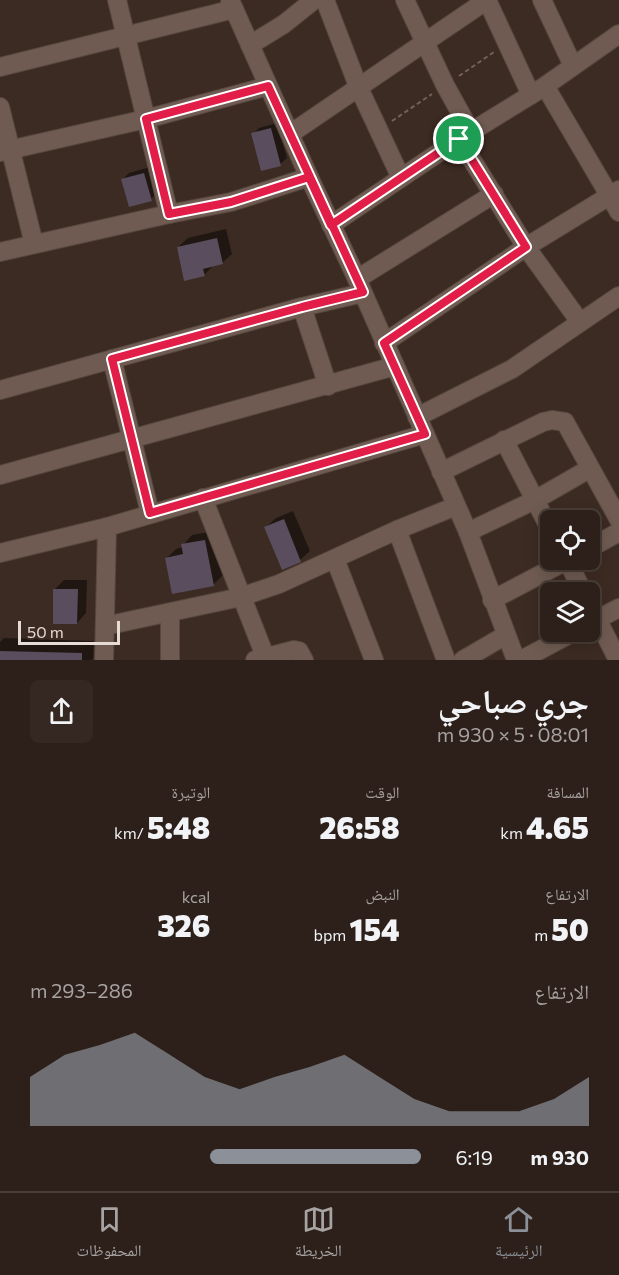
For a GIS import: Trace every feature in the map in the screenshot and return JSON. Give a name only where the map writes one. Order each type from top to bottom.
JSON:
[{"type":"street","points":[[117,0],[169,214]]},
{"type":"street","points":[[250,45],[284,24],[314,0]]},
{"type":"street","points":[[325,0],[358,86],[401,178]]},
{"type":"street","points":[[405,0],[465,136],[494,194],[526,247],[579,322]]},
{"type":"street","points":[[290,134],[487,0],[538,90],[614,194],[619,212]]},
{"type":"street","points":[[542,0],[573,66]]},
{"type":"street","points":[[0,67],[126,36],[232,4],[468,532],[516,660]]},
{"type":"street","points":[[331,225],[538,90],[619,34]]},
{"type":"street","points":[[5,151],[146,119],[268,86]]},
{"type":"street","points":[[0,107],[5,151],[34,244]]},
{"type":"street","points":[[0,252],[231,202],[309,177]]},
{"type":"street","points":[[0,390],[302,307],[360,286],[494,194]]},
{"type":"street","points":[[384,343],[526,247],[614,194]]},
{"type":"street","points":[[0,553],[107,527],[421,426],[512,369],[619,296]]},
{"type":"street","points":[[302,307],[328,386]]},
{"type":"street","points":[[112,359],[150,513]]},
{"type":"street","points":[[0,475],[395,366]]},
{"type":"street","points":[[441,472],[543,422],[552,420],[565,422],[619,520]]},
{"type":"street","points":[[504,440],[541,510]]},
{"type":"street","points":[[468,532],[536,500],[589,469]]},
{"type":"street","points":[[203,498],[241,597],[260,658],[294,650],[299,651],[304,660]]},
{"type":"street","points":[[105,626],[170,614],[241,597],[279,584],[397,530],[456,506]]},
{"type":"street","points":[[104,660],[107,527]]},
{"type":"street","points":[[397,530],[446,660]]},
{"type":"street","points":[[600,542],[619,532]]},
{"type":"street","points":[[335,559],[374,660]]},
{"type":"street","points":[[492,600],[548,570]]},
{"type":"street","points":[[600,614],[619,608]]},
{"type":"street","points":[[170,614],[170,660]]},
{"type":"street","points":[[600,630],[618,660]]},
{"type":"street","points":[[463,660],[506,635]]},
{"type":"street","points":[[521,660],[555,642]]},
{"type":"building","points":[[271,128],[281,166],[261,171],[251,133]]},
{"type":"building","points":[[144,173],[152,201],[129,207],[121,179]]},
{"type":"building","points":[[217,238],[223,264],[203,269],[205,276],[184,281],[177,247]]},
{"type":"building","points":[[284,519],[301,562],[282,570],[264,527]]},
{"type":"building","points":[[205,540],[214,586],[172,594],[165,558],[183,554],[181,544]]},
{"type":"building","points":[[53,589],[78,589],[77,624],[53,624]]},
{"type":"building","points":[[0,651],[82,653],[82,660],[0,660]]},
{"type":"route","points":[[459,139],[331,225],[309,177],[231,202],[169,214],[146,119],[268,86],[331,225],[363,292],[112,359],[150,513],[425,434],[384,343],[526,247],[459,139]]}]
